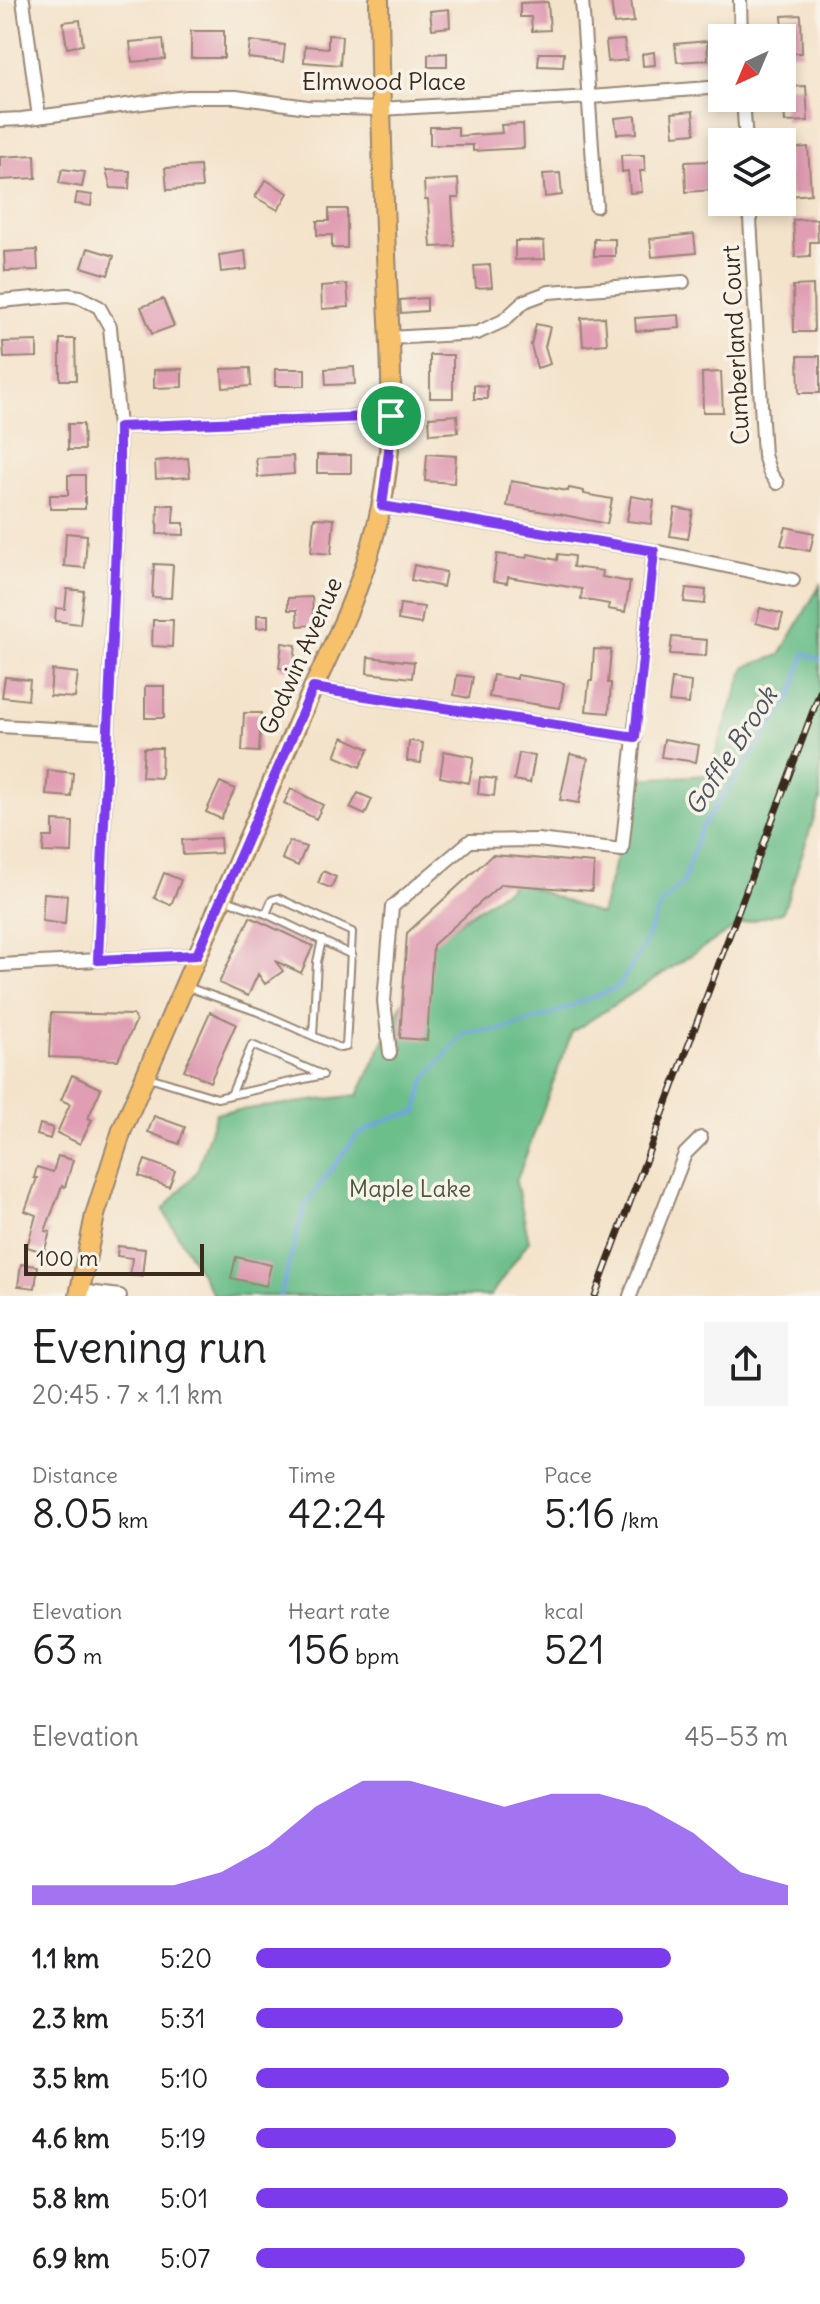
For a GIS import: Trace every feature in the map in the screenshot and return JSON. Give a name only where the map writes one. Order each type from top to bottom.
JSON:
[{"type":"main road","name":"Godwin Avenue","points":[[79,1293],[109,1166],[197,955],[342,628],[360,584],[382,506],[391,416],[379,0]]},
{"type":"street","points":[[23,0],[39,117]]},
{"type":"street","points":[[582,0],[596,206]]},
{"type":"street","points":[[740,0],[741,24]]},
{"type":"street","name":"Elmwood Place","points":[[0,120],[187,97],[236,97],[307,107],[380,109],[708,88]]},
{"type":"street","name":"Cumberland Court","points":[[750,216],[764,455],[777,483]]},
{"type":"street","points":[[389,338],[477,333],[503,321],[525,301],[549,292],[683,282]]},
{"type":"street","points":[[0,301],[68,295],[90,300],[99,307],[110,327],[119,427],[119,477],[98,960]]},
{"type":"street","points":[[119,427],[391,416]]},
{"type":"street","points":[[382,506],[654,551],[793,580]]},
{"type":"street","points":[[390,1053],[384,1001],[392,907],[470,841],[538,840],[622,850],[654,551]]},
{"type":"street","points":[[313,688],[635,737]]},
{"type":"street","points":[[0,726],[108,732]]},
{"type":"street","points":[[0,965],[197,955]]},
{"type":"street","points":[[630,1296],[685,1154],[701,1138]]},
{"type":"street","points":[[79,1293],[120,1296]]},
{"type":"lane","points":[[222,898],[266,914],[352,955]]},
{"type":"lane","points":[[184,986],[261,1013],[344,1048],[347,1045],[353,936],[349,929],[278,898],[272,900],[266,914]]},
{"type":"lane","points":[[313,1036],[317,962],[322,940]]},
{"type":"lane","points":[[145,1076],[217,1098],[231,1095],[308,1078],[323,1075],[252,1045],[231,1095]]},
{"type":"green space","name":"Maple Lake","points":[[820,585],[820,800],[783,912],[740,924],[572,1032],[516,1182],[529,1241],[490,1296],[214,1296],[163,1210],[197,1171],[216,1113],[358,1095],[432,941],[517,882],[601,915],[636,779],[708,775],[745,667],[780,655]]},
{"type":"building","points":[[611,0],[631,0],[634,22],[614,24]]},
{"type":"building","points":[[548,2],[550,30],[532,31],[531,17],[520,17],[520,3]]},
{"type":"building","points":[[449,9],[450,27],[432,29],[430,11]]},
{"type":"building","points":[[801,15],[802,53],[796,53],[796,24],[782,24],[782,16]]},
{"type":"building","points":[[80,20],[83,45],[67,48],[63,22]]},
{"type":"building","points":[[191,31],[224,31],[224,58],[191,58]]},
{"type":"building","points":[[328,35],[342,36],[340,65],[304,62],[305,46],[328,48]]},
{"type":"building","points":[[163,39],[165,59],[132,62],[130,42]]},
{"type":"building","points":[[624,40],[627,60],[608,62],[606,41]]},
{"type":"building","points":[[250,41],[285,45],[283,62],[248,58]]},
{"type":"building","points":[[707,41],[708,60],[677,62],[675,44]]},
{"type":"building","points":[[654,52],[655,65],[643,66],[642,54]]},
{"type":"building","points":[[447,53],[447,67],[428,67],[428,54]]},
{"type":"building","points":[[539,53],[564,53],[563,67],[538,66]]},
{"type":"building","points":[[796,86],[806,86],[808,121],[785,122],[784,112],[796,112]]},
{"type":"building","points":[[693,111],[695,133],[674,135],[672,113]]},
{"type":"building","points":[[636,116],[637,133],[617,134],[615,118]]},
{"type":"building","points":[[523,124],[524,148],[473,151],[473,145],[430,145],[430,127],[458,127],[458,136],[502,133],[501,125]]},
{"type":"building","points":[[808,147],[811,194],[796,195],[796,148]]},
{"type":"building","points":[[35,155],[36,178],[0,180],[0,157]]},
{"type":"building","points":[[621,155],[644,155],[645,171],[640,171],[642,192],[630,193],[628,171],[622,172]]},
{"type":"building","points":[[708,161],[708,190],[686,192],[685,162]]},
{"type":"building","points":[[200,166],[202,188],[167,190],[165,168]]},
{"type":"building","points":[[62,169],[85,172],[82,187],[59,183]]},
{"type":"building","points":[[106,170],[130,171],[129,189],[111,188]]},
{"type":"building","points":[[560,173],[562,195],[545,197],[543,174]]},
{"type":"building","points":[[458,179],[459,198],[452,198],[455,246],[431,247],[424,181]]},
{"type":"building","points":[[266,180],[288,193],[278,210],[255,197]]},
{"type":"building","points":[[77,193],[92,195],[91,206],[75,204]]},
{"type":"building","points":[[329,209],[347,209],[347,248],[332,248],[332,235],[317,235],[317,221],[329,221]]},
{"type":"building","points":[[817,219],[818,242],[810,242],[810,256],[795,257],[793,220]]},
{"type":"building","points":[[694,234],[696,253],[652,257],[650,239]]},
{"type":"building","points":[[594,239],[615,239],[615,256],[594,256]]},
{"type":"building","points":[[515,241],[544,241],[545,259],[515,260]]},
{"type":"building","points":[[88,248],[114,256],[108,275],[82,267]]},
{"type":"building","points":[[37,250],[38,270],[5,271],[4,252]]},
{"type":"building","points":[[245,251],[247,269],[221,272],[219,255]]},
{"type":"building","points":[[490,265],[492,287],[476,288],[474,266]]},
{"type":"building","points":[[347,284],[349,307],[322,309],[321,286]]},
{"type":"building","points":[[813,285],[814,332],[794,332],[793,286]]},
{"type":"building","points":[[427,298],[427,311],[401,313],[400,300]]},
{"type":"building","points":[[163,299],[174,326],[152,334],[141,307]]},
{"type":"building","points":[[679,315],[680,328],[636,331],[635,318]]},
{"type":"building","points":[[605,317],[607,344],[583,346],[581,318]]},
{"type":"building","points":[[536,324],[550,327],[545,347],[550,364],[537,368],[531,345]]},
{"type":"building","points":[[60,339],[75,339],[76,380],[60,380]]},
{"type":"building","points":[[37,341],[37,357],[4,358],[3,342]]},
{"type":"building","points":[[430,355],[453,355],[453,398],[430,398]]},
{"type":"building","points":[[798,356],[820,356],[820,393],[799,393]]},
{"type":"building","points":[[354,367],[355,384],[326,385],[325,369]]},
{"type":"building","points":[[250,368],[251,386],[223,388],[222,369]]},
{"type":"building","points":[[182,369],[182,387],[154,388],[154,370]]},
{"type":"building","points":[[275,369],[305,369],[305,386],[275,386]]},
{"type":"building","points":[[721,372],[723,412],[703,412],[702,373]]},
{"type":"building","points":[[474,385],[487,386],[487,399],[474,399]]},
{"type":"building","points":[[457,415],[458,432],[430,434],[429,417]]},
{"type":"building","points":[[68,424],[83,424],[84,450],[68,450]]},
{"type":"building","points":[[427,454],[456,456],[454,483],[425,481]]},
{"type":"building","points":[[317,455],[351,455],[351,473],[317,473]]},
{"type":"building","points":[[293,456],[294,474],[258,477],[256,458]]},
{"type":"building","points":[[188,458],[190,477],[156,479],[155,461]]},
{"type":"building","points":[[68,475],[85,475],[85,509],[50,509],[50,495],[68,495]]},
{"type":"building","points":[[511,481],[568,491],[569,488],[612,499],[607,524],[507,506]]},
{"type":"building","points":[[631,496],[654,500],[651,524],[627,521]]},
{"type":"building","points":[[158,505],[174,505],[173,523],[184,523],[184,535],[157,534]]},
{"type":"building","points":[[675,508],[693,511],[688,539],[670,536]]},
{"type":"building","points":[[314,518],[334,519],[331,554],[311,552]]},
{"type":"building","points":[[786,527],[814,533],[810,551],[781,545]]},
{"type":"building","points":[[66,533],[87,535],[85,568],[64,566]]},
{"type":"building","points":[[497,554],[527,558],[528,554],[557,560],[558,554],[574,556],[573,567],[603,571],[602,577],[630,582],[625,612],[608,609],[609,604],[581,599],[582,589],[508,577],[507,583],[493,581]]},
{"type":"building","points":[[154,564],[173,565],[171,598],[152,597]]},
{"type":"building","points":[[414,565],[446,572],[443,587],[411,580]]},
{"type":"building","points":[[686,588],[706,590],[705,604],[684,602]]},
{"type":"building","points":[[67,589],[84,591],[80,624],[55,621],[56,608],[65,609]]},
{"type":"building","points":[[312,597],[314,625],[298,626],[297,610],[288,610],[288,598]]},
{"type":"building","points":[[400,604],[424,607],[421,624],[398,620]]},
{"type":"building","points":[[760,608],[783,614],[779,629],[756,623]]},
{"type":"building","points":[[257,615],[268,615],[268,627],[257,628]]},
{"type":"building","points":[[153,620],[173,620],[172,647],[152,646]]},
{"type":"building","points":[[672,637],[707,640],[706,656],[670,654]]},
{"type":"building","points":[[282,643],[296,645],[293,670],[279,668]]},
{"type":"building","points":[[594,649],[611,650],[609,713],[586,711]]},
{"type":"building","points":[[368,657],[414,662],[412,678],[367,673]]},
{"type":"building","points":[[52,670],[78,673],[75,698],[50,696]]},
{"type":"building","points":[[457,675],[473,677],[469,698],[454,695]]},
{"type":"building","points":[[493,675],[517,679],[517,675],[564,683],[560,708],[489,697]]},
{"type":"building","points":[[5,677],[30,680],[28,700],[2,697]]},
{"type":"building","points":[[672,679],[691,682],[689,704],[669,702]]},
{"type":"building","points":[[145,686],[164,686],[164,718],[145,718]]},
{"type":"building","points":[[244,713],[261,713],[259,752],[242,751]]},
{"type":"building","points":[[343,737],[369,749],[360,767],[335,756]]},
{"type":"building","points":[[664,739],[699,745],[696,762],[661,757]]},
{"type":"building","points":[[409,741],[423,743],[421,763],[407,761]]},
{"type":"building","points":[[144,748],[162,748],[161,778],[142,777]]},
{"type":"building","points":[[444,751],[474,757],[469,783],[440,777]]},
{"type":"building","points":[[519,753],[535,756],[530,783],[514,780]]},
{"type":"building","points":[[570,754],[588,758],[579,803],[560,800]]},
{"type":"building","points":[[48,770],[73,773],[71,797],[46,795]]},
{"type":"building","points":[[480,777],[496,779],[494,796],[478,794]]},
{"type":"building","points":[[220,782],[235,789],[221,819],[206,812]]},
{"type":"building","points":[[291,789],[323,805],[316,819],[284,803]]},
{"type":"building","points":[[358,793],[372,799],[365,815],[350,808]]},
{"type":"building","points":[[53,821],[73,822],[72,853],[43,852],[44,837],[53,837]]},
{"type":"building","points":[[220,838],[221,853],[183,855],[182,840]]},
{"type":"building","points":[[289,841],[306,847],[298,866],[282,859]]},
{"type":"building","points":[[492,855],[594,863],[592,891],[501,884],[433,945],[427,1040],[400,1038],[407,933]]},
{"type":"building","points":[[323,871],[336,877],[331,888],[318,883]]},
{"type":"building","points":[[164,873],[181,880],[171,905],[154,898]]},
{"type":"building","points":[[44,893],[67,895],[65,924],[42,921]]},
{"type":"building","points":[[250,917],[313,946],[301,973],[275,961],[283,971],[265,984],[258,974],[248,996],[219,983]]},
{"type":"building","points":[[210,1012],[236,1024],[210,1082],[184,1070]]},
{"type":"building","points":[[51,1013],[133,1015],[136,1021],[118,1060],[49,1057]]},
{"type":"building","points":[[72,1075],[101,1089],[88,1118],[92,1120],[80,1144],[57,1133],[70,1104],[61,1100]]},
{"type":"building","points":[[154,1116],[185,1127],[179,1144],[148,1132]]},
{"type":"building","points":[[40,1124],[53,1128],[50,1139],[37,1135]]},
{"type":"building","points":[[58,1156],[73,1160],[65,1187],[62,1186],[45,1231],[50,1232],[44,1252],[27,1247],[36,1215],[25,1211],[37,1178],[34,1178],[37,1167],[53,1172]]},
{"type":"building","points":[[145,1160],[175,1171],[169,1187],[139,1176]]},
{"type":"building","points":[[118,1246],[145,1249],[142,1276],[130,1275],[132,1258],[117,1256]]},
{"type":"building","points":[[236,1257],[271,1265],[266,1286],[231,1278]]},
{"type":"building","points":[[21,1264],[38,1266],[35,1288],[18,1286]]},
{"type":"waterway","name":"Goffle Brook","points":[[280,1296],[305,1205],[357,1135],[388,1119],[417,1112],[424,1081],[465,1032],[500,1030],[549,1015],[618,987],[640,953],[661,904],[683,883],[700,830],[792,695],[805,653],[820,660]]},
{"type":"railway","points":[[595,1296],[820,692]]},
{"type":"route","points":[[391,416],[382,506],[654,551],[635,737],[313,688],[197,955],[98,960],[119,427],[391,416]]}]
